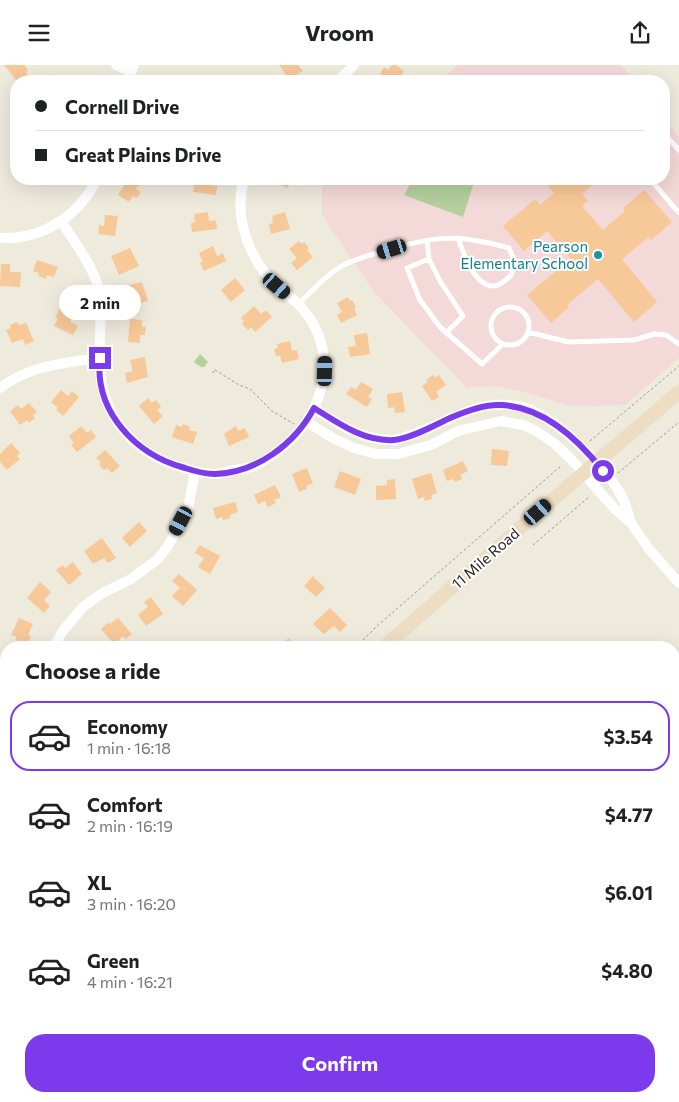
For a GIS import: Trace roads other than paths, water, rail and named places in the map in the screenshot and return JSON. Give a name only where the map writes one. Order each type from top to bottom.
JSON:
[{"type":"street","points":[[116,65],[133,68]]},
{"type":"street","points":[[344,75],[354,65]]},
{"type":"street","points":[[0,238],[33,234],[62,221],[82,203],[93,185]]},
{"type":"street","points":[[62,221],[98,285],[102,309],[100,375],[106,402],[117,422],[130,439],[148,453],[169,464],[195,471],[214,474],[251,467],[274,453],[304,426],[314,408],[323,383],[325,359],[318,332],[312,321],[298,304],[269,279],[252,254],[247,243],[241,216],[243,185]]},
{"type":"street","points":[[0,388],[12,379],[50,364],[100,358]]},
{"type":"street","name":"11 Mile Road","points":[[391,641],[583,473],[679,393]]},
{"type":"street","points":[[314,408],[359,435],[395,440],[421,432],[452,417],[479,407],[500,405],[530,409],[548,419],[574,439],[596,463],[622,496],[631,523]]},
{"type":"street","points":[[452,417],[458,431]]},
{"type":"street","points":[[538,431],[548,419]]},
{"type":"street","points":[[304,426],[354,447],[376,453],[398,454],[431,445],[458,431],[502,421],[524,425],[538,431],[570,458],[614,508],[631,523],[649,549],[679,583]]},
{"type":"street","points":[[354,447],[359,435]]},
{"type":"street","points":[[395,440],[398,454]]},
{"type":"street","points":[[57,641],[82,607],[131,579],[158,559],[168,546],[188,509],[195,471]]},
{"type":"lane","points":[[670,140],[679,150]]},
{"type":"lane","points":[[655,185],[679,213]]},
{"type":"lane","points":[[298,304],[336,270],[364,257],[406,244],[437,238],[458,237],[481,240],[508,248],[514,260],[512,274],[504,282],[493,286],[484,284],[473,273],[458,237]]},
{"type":"lane","points":[[427,240],[429,259],[440,281],[463,316],[446,333]]},
{"type":"lane","points":[[429,259],[406,268],[420,300],[440,327],[482,365],[502,344]]},
{"type":"lane","points":[[514,307],[525,313],[529,325],[528,331],[526,337],[516,345],[502,344],[493,336],[492,317],[502,308],[514,307]]},
{"type":"lane","points":[[528,331],[568,342],[634,340],[654,334],[666,335],[679,344]]},
{"type":"place","name":"Pearson Elementary School","points":[[598,255]]}]
